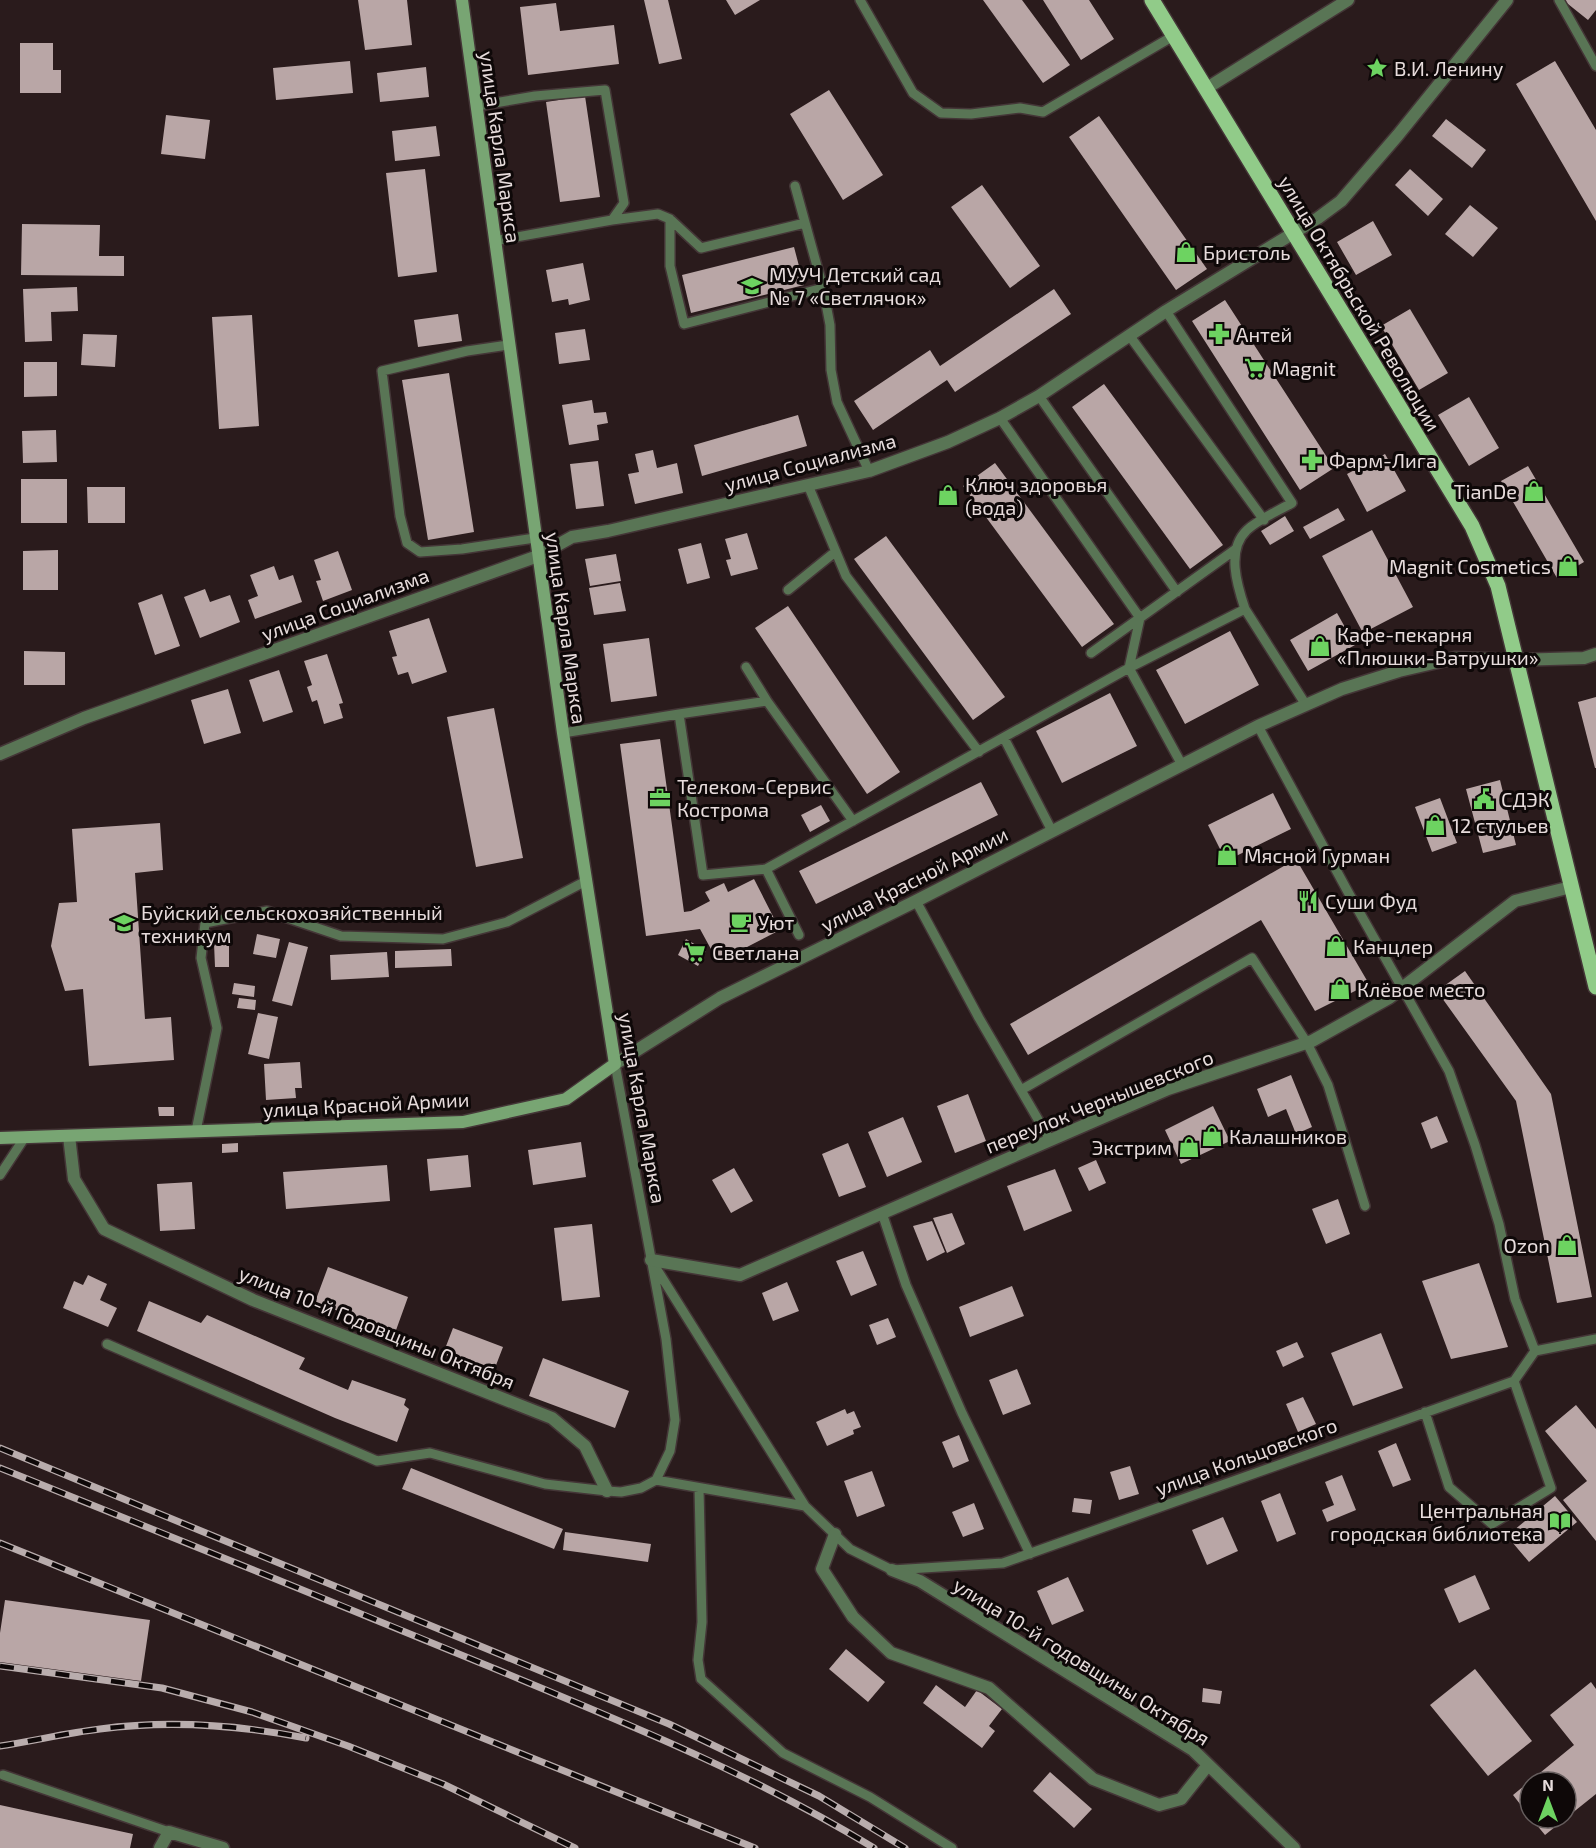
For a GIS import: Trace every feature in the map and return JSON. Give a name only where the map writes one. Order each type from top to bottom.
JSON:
[{"type":"main road","name":"улица Карла Маркса","points":[[462,0],[563,733],[615,1064]]},
{"type":"main road","name":"улица Октябрьской Революции","points":[[1152,0],[1472,526],[1498,586],[1596,987]]},
{"type":"main road","name":"улица Красной Армии","points":[[0,1138],[464,1122],[566,1099],[615,1064]]},
{"type":"street","points":[[1207,88],[1348,0]]},
{"type":"street","name":"улица Социализма","points":[[0,754],[84,718],[538,555],[573,537],[868,471],[948,442],[1000,418],[1039,396],[1166,311],[1293,234],[1341,201],[1398,135],[1507,0]]},
{"type":"street","name":"улица Красной Армии","points":[[615,1064],[720,998],[916,901],[1258,726],[1342,689],[1399,671],[1455,658],[1516,660],[1584,658],[1596,654]]},
{"type":"street","name":"переулок Чернышевского","points":[[651,1260],[740,1275],[1168,1089],[1307,1043],[1389,998],[1515,901],[1571,887]]},
{"type":"street","name":"улица 10-й Годовщины Октября","points":[[69,1136],[74,1179],[104,1229],[253,1300],[552,1418],[585,1446],[607,1491]]},
{"type":"street","points":[[835,1534],[822,1569],[853,1617],[891,1653],[989,1688],[1093,1779],[1159,1805],[1181,1799],[1208,1765]]},
{"type":"street","name":"улица 10-й годовщины Октября","points":[[892,1570],[920,1581],[1193,1750],[1294,1848]]},
{"type":"street","points":[[160,1848],[170,1832],[223,1848]]},
{"type":"lane","points":[[860,0],[913,93],[941,113],[971,114],[1020,108],[1044,112],[1175,35]]},
{"type":"lane","points":[[1559,0],[1596,66]]},
{"type":"lane","points":[[477,106],[535,96],[605,90],[624,202],[612,220]]},
{"type":"lane","points":[[795,186],[823,288],[830,325],[831,370],[837,402],[868,471]]},
{"type":"lane","points":[[494,241],[658,214],[670,219],[702,248],[805,223]]},
{"type":"lane","points":[[670,219],[670,266],[684,324],[823,288]]},
{"type":"lane","points":[[1091,653],[1236,549],[1246,530],[1292,503],[1166,311]]},
{"type":"lane","points":[[1130,335],[1264,520]]},
{"type":"lane","points":[[508,345],[467,351],[382,370],[400,516],[407,543],[420,552],[462,549],[535,538]]},
{"type":"lane","points":[[1039,396],[1177,592]]},
{"type":"lane","points":[[1000,418],[1140,618],[1130,668],[1182,765]]},
{"type":"lane","points":[[808,485],[846,576],[979,752]]},
{"type":"lane","points":[[1236,549],[1236,581],[1245,609],[1306,705]]},
{"type":"lane","points":[[788,590],[835,552]]},
{"type":"lane","points":[[679,714],[704,875],[766,869],[1130,668],[1245,609]]},
{"type":"lane","points":[[746,667],[767,701],[853,821]]},
{"type":"lane","points":[[563,733],[767,701]]},
{"type":"lane","points":[[1258,726],[1449,1071],[1499,1224],[1515,1299],[1534,1351]]},
{"type":"lane","points":[[1004,738],[1052,831]]},
{"type":"lane","points":[[766,869],[799,935]]},
{"type":"lane","points":[[196,1131],[217,1028],[201,958],[205,923],[267,911],[341,936],[443,939],[507,922],[586,881]]},
{"type":"lane","points":[[916,901],[979,1018],[1050,1140]]},
{"type":"lane","points":[[1021,1090],[1252,958],[1307,1043],[1328,1085],[1365,1206]]},
{"type":"lane","name":"улица Карла Маркса","points":[[615,1064],[666,1339],[675,1420],[670,1451],[656,1480]]},
{"type":"lane","points":[[0,1175],[25,1137]]},
{"type":"lane","points":[[882,1213],[906,1285],[962,1413],[1030,1554]]},
{"type":"lane","name":"улица Карла Маркса","points":[[651,1260],[804,1506],[850,1549],[892,1570]]},
{"type":"lane","points":[[1425,1412],[1449,1487],[1492,1524],[1551,1488],[1514,1381],[1534,1351],[1596,1339]]},
{"type":"lane","points":[[107,1344],[378,1461],[430,1454],[545,1484],[621,1492],[641,1488],[656,1480],[804,1506]]},
{"type":"lane","name":"улица Кольцовского","points":[[892,1570],[1003,1563],[1514,1381]]},
{"type":"lane","points":[[699,1488],[702,1622],[698,1660],[701,1679],[783,1753],[870,1797],[952,1848]]},
{"type":"lane","points":[[3,1775],[170,1832]]},
{"type":"building","points":[[358,0],[407,0],[412,45],[365,50]]},
{"type":"building","points":[[644,0],[668,0],[682,59],[659,64]]},
{"type":"building","points":[[726,0],[760,0],[735,15]]},
{"type":"building","points":[[983,0],[1022,0],[1070,65],[1043,83]]},
{"type":"building","points":[[1043,0],[1089,0],[1114,39],[1081,60]]},
{"type":"building","points":[[1563,0],[1596,0],[1596,10],[1588,20]]},
{"type":"building","points":[[556,3],[560,31],[614,25],[619,64],[528,75],[520,7]]},
{"type":"building","points":[[20,43],[53,43],[53,70],[61,70],[61,93],[20,93]]},
{"type":"building","points":[[350,61],[353,93],[276,100],[273,68]]},
{"type":"building","points":[[1555,61],[1596,130],[1596,221],[1516,84]]},
{"type":"building","points":[[426,67],[429,97],[380,102],[377,73]]},
{"type":"building","points":[[829,90],[883,175],[843,200],[790,114]]},
{"type":"building","points":[[585,96],[600,197],[560,202],[546,102]]},
{"type":"building","points":[[166,115],[210,120],[205,159],[161,154]]},
{"type":"building","points":[[1099,116],[1207,269],[1176,290],[1069,137]]},
{"type":"building","points":[[1446,119],[1486,150],[1472,168],[1432,136]]},
{"type":"building","points":[[436,126],[440,156],[395,161],[392,131]]},
{"type":"building","points":[[425,169],[437,272],[398,277],[386,173]]},
{"type":"building","points":[[1410,169],[1443,199],[1428,216],[1395,185]]},
{"type":"building","points":[[982,185],[1040,266],[1010,288],[951,207]]},
{"type":"building","points":[[1470,205],[1498,228],[1473,257],[1445,234]]},
{"type":"building","points":[[1373,221],[1392,255],[1356,275],[1337,242]]},
{"type":"building","points":[[22,224],[100,225],[99,256],[124,256],[124,276],[21,275]]},
{"type":"building","points":[[794,247],[804,285],[691,313],[682,275]]},
{"type":"building","points":[[583,263],[590,300],[569,305],[568,299],[552,302],[546,270]]},
{"type":"building","points":[[77,287],[78,311],[51,312],[52,341],[25,342],[23,289]]},
{"type":"building","points":[[1054,289],[1071,314],[955,392],[947,380],[873,430],[854,401],[930,350],[940,366]]},
{"type":"building","points":[[1225,300],[1334,468],[1300,490],[1192,321]]},
{"type":"building","points":[[1410,309],[1448,373],[1419,390],[1381,326]]},
{"type":"building","points":[[458,314],[462,341],[418,347],[414,320]]},
{"type":"building","points":[[252,315],[259,426],[219,429],[212,317]]},
{"type":"building","points":[[585,329],[590,360],[559,364],[555,333]]},
{"type":"building","points":[[83,334],[117,335],[115,367],[81,365]]},
{"type":"building","points":[[24,362],[57,362],[57,396],[24,397]]},
{"type":"building","points":[[449,373],[474,532],[428,540],[402,380]]},
{"type":"building","points":[[1104,384],[1223,545],[1190,569],[1072,407]]},
{"type":"building","points":[[1469,397],[1499,448],[1469,466],[1438,415]]},
{"type":"building","points":[[592,400],[594,413],[606,412],[608,423],[597,425],[599,440],[569,445],[562,405]]},
{"type":"building","points":[[798,415],[807,446],[702,476],[694,445]]},
{"type":"building","points":[[56,430],[57,462],[23,463],[22,431]]},
{"type":"building","points":[[653,450],[657,468],[677,463],[683,493],[635,504],[628,474],[639,472],[635,454]]},
{"type":"building","points":[[1385,454],[1406,491],[1367,512],[1347,474]]},
{"type":"building","points":[[598,461],[604,506],[576,509],[570,464]]},
{"type":"building","points":[[995,463],[1114,624],[1082,647],[963,486]]},
{"type":"building","points":[[1528,466],[1584,562],[1557,578],[1501,481]]},
{"type":"building","points":[[21,479],[67,479],[67,523],[21,523]]},
{"type":"building","points":[[87,487],[125,487],[125,523],[88,523]]},
{"type":"building","points":[[1338,508],[1345,520],[1310,539],[1303,527]]},
{"type":"building","points":[[1285,516],[1294,531],[1270,545],[1261,531]]},
{"type":"building","points":[[1372,530],[1413,607],[1363,633],[1322,556]]},
{"type":"building","points":[[747,533],[758,569],[731,576],[726,560],[731,559],[725,539]]},
{"type":"building","points":[[886,536],[1005,697],[973,720],[854,559]]},
{"type":"building","points":[[701,543],[710,578],[687,584],[678,549]]},
{"type":"building","points":[[58,550],[58,590],[23,590],[23,551]]},
{"type":"building","points":[[338,551],[352,590],[323,601],[316,581],[321,580],[314,560]]},
{"type":"building","points":[[616,554],[621,581],[590,586],[585,559]]},
{"type":"building","points":[[274,566],[279,580],[293,575],[302,602],[255,619],[248,600],[258,596],[250,575]]},
{"type":"building","points":[[620,583],[626,611],[594,615],[589,588]]},
{"type":"building","points":[[205,589],[210,602],[230,595],[240,622],[200,638],[184,597]]},
{"type":"building","points":[[162,594],[180,646],[155,655],[138,603]]},
{"type":"building","points":[[788,606],[900,772],[867,794],[755,628]]},
{"type":"building","points":[[1337,613],[1355,645],[1308,671],[1290,640]]},
{"type":"building","points":[[429,618],[447,672],[412,684],[408,672],[398,675],[392,657],[397,656],[389,631]]},
{"type":"building","points":[[1230,631],[1259,685],[1185,724],[1156,670]]},
{"type":"building","points":[[649,638],[657,696],[611,702],[603,644]]},
{"type":"building","points":[[24,651],[65,652],[65,685],[24,685]]},
{"type":"building","points":[[327,654],[343,703],[339,704],[343,718],[324,724],[317,700],[312,702],[307,687],[312,685],[304,661]]},
{"type":"building","points":[[279,670],[293,712],[263,722],[249,680]]},
{"type":"building","points":[[228,689],[241,733],[204,744],[191,700]]},
{"type":"building","points":[[1110,693],[1137,746],[1062,783],[1036,731]]},
{"type":"building","points":[[1596,697],[1596,768],[1595,768],[1578,702]]},
{"type":"building","points":[[494,708],[523,858],[476,867],[447,717]]},
{"type":"building","points":[[660,739],[684,912],[691,911],[710,901],[705,892],[724,883],[728,892],[754,879],[780,930],[718,962],[700,929],[646,936],[620,744]]},
{"type":"building","points":[[1500,780],[1516,845],[1483,853],[1466,789]]},
{"type":"building","points":[[981,782],[998,815],[816,904],[799,871]]},
{"type":"building","points":[[1273,793],[1291,829],[1226,861],[1208,825]]},
{"type":"building","points":[[1440,798],[1457,843],[1432,852],[1415,807]]},
{"type":"building","points":[[821,805],[830,821],[810,832],[801,815]]},
{"type":"building","points":[[160,823],[163,870],[135,873],[145,1019],[171,1017],[174,1060],[89,1066],[83,989],[65,991],[51,946],[59,903],[77,902],[72,829]]},
{"type":"building","points":[[1296,859],[1369,984],[1315,1011],[1261,920],[1028,1055],[1010,1024]]},
{"type":"building","points":[[257,934],[280,939],[276,958],[253,954]]},
{"type":"building","points":[[686,939],[706,951],[698,966],[678,955]]},
{"type":"building","points":[[289,942],[308,947],[292,1006],[272,1001]]},
{"type":"building","points":[[214,943],[229,943],[229,967],[215,967]]},
{"type":"building","points":[[451,949],[452,966],[395,968],[395,951]]},
{"type":"building","points":[[387,952],[389,977],[331,980],[330,955]]},
{"type":"building","points":[[1465,971],[1551,1094],[1592,1297],[1557,1303],[1516,1101],[1437,991]]},
{"type":"building","points":[[234,983],[255,986],[254,997],[232,994]]},
{"type":"building","points":[[239,998],[256,1000],[255,1010],[237,1008]]},
{"type":"building","points":[[258,1013],[278,1017],[269,1059],[248,1054]]},
{"type":"building","points":[[300,1062],[302,1088],[295,1088],[296,1098],[266,1100],[264,1064]]},
{"type":"building","points":[[1291,1075],[1312,1127],[1296,1134],[1286,1109],[1268,1117],[1257,1089]]},
{"type":"building","points":[[968,1094],[986,1141],[955,1153],[937,1106]]},
{"type":"building","points":[[1213,1106],[1230,1141],[1181,1164],[1165,1130]]},
{"type":"building","points":[[158,1107],[174,1107],[174,1116],[159,1116]]},
{"type":"building","points":[[1437,1116],[1448,1142],[1431,1149],[1421,1123]]},
{"type":"building","points":[[903,1117],[922,1162],[887,1177],[868,1132]]},
{"type":"building","points":[[581,1142],[586,1177],[533,1185],[528,1150]]},
{"type":"building","points":[[238,1143],[238,1152],[222,1153],[222,1144]]},
{"type":"building","points":[[848,1143],[866,1187],[839,1197],[822,1154]]},
{"type":"building","points":[[468,1155],[471,1187],[430,1191],[427,1159]]},
{"type":"building","points":[[1096,1160],[1106,1183],[1089,1191],[1078,1168]]},
{"type":"building","points":[[387,1165],[390,1201],[286,1209],[283,1172]]},
{"type":"building","points":[[734,1168],[753,1201],[731,1213],[712,1180]]},
{"type":"building","points":[[1055,1169],[1072,1211],[1024,1231],[1007,1186]]},
{"type":"building","points":[[192,1182],[195,1229],[160,1231],[157,1184]]},
{"type":"building","points":[[1338,1199],[1350,1234],[1326,1244],[1312,1209]]},
{"type":"building","points":[[952,1213],[965,1244],[947,1253],[933,1218]]},
{"type":"building","points":[[932,1221],[945,1252],[927,1261],[913,1226]]},
{"type":"building","points":[[592,1224],[600,1297],[562,1301],[554,1228]]},
{"type":"building","points":[[863,1251],[877,1285],[851,1296],[836,1261]]},
{"type":"building","points":[[1479,1263],[1508,1347],[1451,1359],[1422,1281]]},
{"type":"building","points":[[328,1267],[408,1297],[395,1333],[315,1302]]},
{"type":"building","points":[[88,1275],[107,1284],[100,1300],[117,1308],[108,1327],[63,1308],[74,1281],[83,1285]]},
{"type":"building","points":[[787,1282],[799,1311],[773,1321],[762,1293]]},
{"type":"building","points":[[1012,1286],[1024,1316],[970,1337],[959,1307]]},
{"type":"building","points":[[149,1301],[201,1323],[207,1315],[305,1358],[299,1369],[348,1390],[352,1380],[406,1399],[404,1405],[409,1409],[397,1442],[335,1418],[137,1331]]},
{"type":"building","points":[[888,1318],[896,1337],[877,1345],[869,1325]]},
{"type":"building","points":[[453,1328],[503,1347],[493,1373],[443,1354]]},
{"type":"building","points":[[1381,1333],[1403,1388],[1353,1406],[1331,1353]]},
{"type":"building","points":[[1297,1342],[1304,1357],[1283,1367],[1276,1351]]},
{"type":"building","points":[[543,1358],[629,1391],[615,1428],[529,1396]]},
{"type":"building","points":[[1017,1369],[1031,1404],[1003,1415],[989,1380]]},
{"type":"building","points":[[1303,1397],[1316,1424],[1298,1432],[1286,1404]]},
{"type":"building","points":[[1576,1405],[1596,1429],[1596,1541],[1563,1500],[1587,1481],[1545,1431]]},
{"type":"building","points":[[845,1409],[847,1414],[854,1411],[861,1427],[853,1430],[854,1434],[827,1446],[816,1422]]},
{"type":"building","points":[[959,1435],[969,1461],[953,1468],[942,1442]]},
{"type":"building","points":[[1396,1443],[1411,1480],[1393,1487],[1378,1451]]},
{"type":"building","points":[[1130,1466],[1139,1494],[1119,1500],[1110,1472]]},
{"type":"building","points":[[411,1468],[563,1529],[554,1549],[402,1489]]},
{"type":"building","points":[[872,1471],[885,1506],[857,1517],[844,1481]]},
{"type":"building","points":[[1342,1475],[1356,1510],[1327,1522],[1322,1510],[1334,1505],[1325,1482]]},
{"type":"building","points":[[1280,1493],[1296,1534],[1277,1542],[1261,1501]]},
{"type":"building","points":[[1555,1496],[1577,1522],[1529,1562],[1507,1536]]},
{"type":"building","points":[[1074,1498],[1092,1500],[1090,1514],[1072,1512]]},
{"type":"building","points":[[974,1503],[984,1529],[963,1537],[952,1512]]},
{"type":"building","points":[[1223,1517],[1238,1551],[1207,1565],[1192,1530]]},
{"type":"building","points":[[565,1532],[651,1544],[648,1562],[563,1550]]},
{"type":"building","points":[[1475,1575],[1490,1609],[1459,1623],[1444,1589]]},
{"type":"building","points":[[1068,1577],[1084,1611],[1052,1625],[1037,1591]]},
{"type":"building","points":[[5,1600],[150,1620],[141,1681],[0,1662],[0,1633]]},
{"type":"building","points":[[846,1649],[885,1682],[868,1702],[829,1669]]},
{"type":"building","points":[[1475,1669],[1532,1741],[1488,1776],[1430,1705]]},
{"type":"building","points":[[1591,1682],[1596,1689],[1596,1794],[1578,1808],[1578,1770],[1544,1770],[1574,1745],[1550,1715]]},
{"type":"building","points":[[936,1685],[965,1707],[977,1690],[1002,1709],[989,1726],[995,1731],[982,1748],[923,1703]]},
{"type":"building","points":[[1203,1688],[1222,1691],[1220,1704],[1202,1702]]},
{"type":"building","points":[[1050,1772],[1092,1809],[1074,1828],[1033,1791]]},
{"type":"building","points":[[1518,1791],[1518,1801],[1513,1795]]},
{"type":"building","points":[[0,1805],[133,1834],[130,1848],[0,1848]]},
{"type":"building","points":[[1541,1830],[1551,1830],[1545,1835]]},
{"type":"railway","points":[[0,1448],[669,1724],[819,1796],[905,1848]]},
{"type":"railway","points":[[0,1468],[370,1617],[639,1729],[782,1796],[874,1848]]},
{"type":"railway","points":[[0,1543],[755,1848]]},
{"type":"railway","points":[[0,1666],[162,1688],[252,1712],[348,1746],[443,1784],[575,1848]]},
{"type":"railway","points":[[0,1746],[126,1726],[177,1724],[229,1727],[306,1738]]},
{"type":"place","name":"В.И. Ленину","points":[[1377,68]]},
{"type":"place","name":"Бристоль","points":[[1186,252]]},
{"type":"place","name":"МУУЧ Детский сад № 7 «Светлячок»","points":[[752,286]]},
{"type":"place","name":"Антей","points":[[1219,334]]},
{"type":"place","name":"Magnit","points":[[1255,368]]},
{"type":"place","name":"Фарм-Лига","points":[[1312,460]]},
{"type":"place","name":"TianDe","points":[[1534,491]]},
{"type":"place","name":"Ключ здоровья (вода)","points":[[948,495]]},
{"type":"place","name":"Magnit Cosmetics","points":[[1568,566]]},
{"type":"place","name":"Кафе-пекарня «Плюшки-Ватрушки»","points":[[1320,646]]},
{"type":"place","name":"Телеком-Сервис Кострома","points":[[660,798]]},
{"type":"place","name":"СДЭК","points":[[1484,799]]},
{"type":"place","name":"12 стульев","points":[[1435,825]]},
{"type":"place","name":"Мясной Гурман","points":[[1227,855]]},
{"type":"place","name":"Суши Фуд","points":[[1308,901]]},
{"type":"place","name":"Уют","points":[[741,922]]},
{"type":"place","name":"Буйский сельскохозяйственный техникум","points":[[124,923]]},
{"type":"place","name":"Канцлер","points":[[1336,946]]},
{"type":"place","name":"Светлана","points":[[695,952]]},
{"type":"place","name":"Клёвое место","points":[[1340,989]]},
{"type":"place","name":"Калашников","points":[[1212,1136]]},
{"type":"place","name":"Экстрим","points":[[1189,1147]]},
{"type":"place","name":"Ozon","points":[[1567,1245]]},
{"type":"place","name":"Центральная городская библиотека","points":[[1560,1521]]}]
